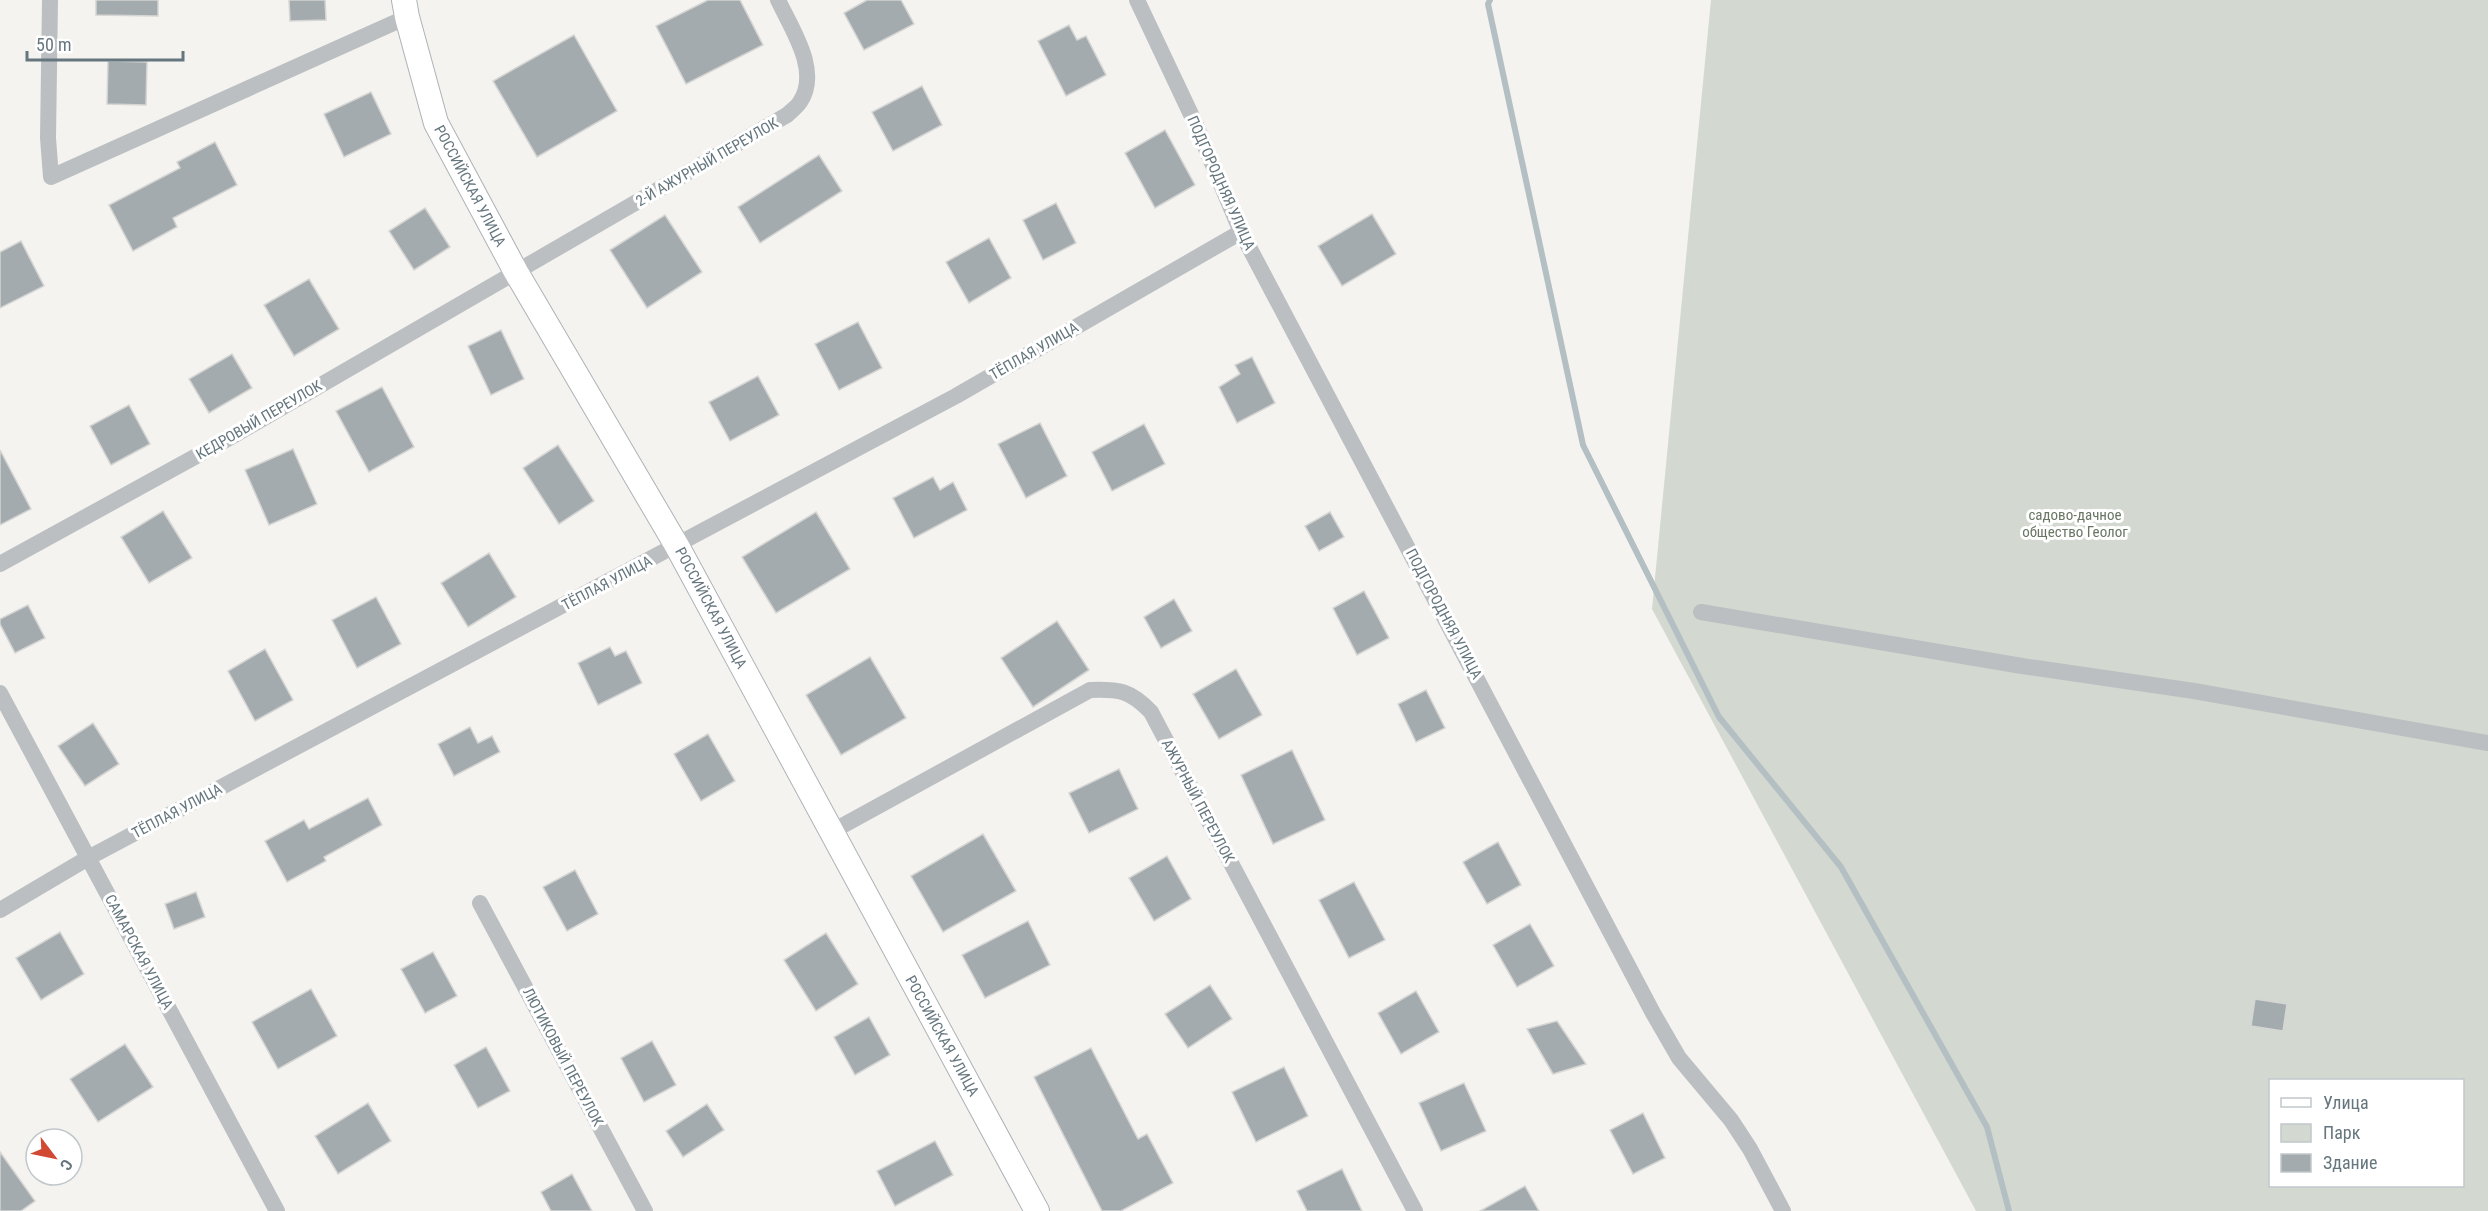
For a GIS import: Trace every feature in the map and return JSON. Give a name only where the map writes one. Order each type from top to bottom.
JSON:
[{"type":"street","points":[[50,0],[48,138],[51,177],[406,8]]},
{"type":"street","name":"2-Й АЖУРНЫЙ ПЕРЕУЛОК","points":[[516,272],[787,115],[801,101],[808,81],[804,56],[778,0]]},
{"type":"street","name":"ПОДГОРОДНЯЯ УЛИЦА","points":[[1137,0],[1196,125],[1241,232],[1653,1012],[1679,1058],[1744,1139],[1783,1211]]},
{"type":"street","name":"РОССИЙСКАЯ УЛИЦА","points":[[406,8],[436,123],[516,272],[677,546],[1036,1211]]},
{"type":"street","name":"ТЁПЛАЯ УЛИЦА","points":[[0,910],[88,858],[956,396],[1241,232]]},
{"type":"street","name":"КЕДРОВЫЙ ПЕРЕУЛОК","points":[[0,564],[231,437],[516,272]]},
{"type":"street","points":[[1701,612],[2022,666],[2194,691],[2488,743]]},
{"type":"street","name":"АЖУРНЫЙ ПЕРЕУЛОК","points":[[831,832],[1090,690],[1124,690],[1138,699],[1150,712],[1415,1211]]},
{"type":"street","name":"САМАРСКАЯ УЛИЦА","points":[[0,693],[277,1211]]},
{"type":"street","name":"ЛЮТИКОВЫЙ ПЕРЕУЛОК","points":[[480,903],[645,1211]]},
{"type":"green space","name":"садово-дачное общество Геолог","points":[[1711,0],[2488,0],[2488,1211],[1976,1211],[1652,609]]},
{"type":"building","points":[[96,0],[158,0],[158,16],[96,15]]},
{"type":"building","points":[[289,0],[325,0],[326,20],[290,21]]},
{"type":"building","points":[[708,0],[740,0],[763,45],[686,84],[656,26]]},
{"type":"building","points":[[867,0],[901,0],[914,24],[864,50],[844,13]]},
{"type":"building","points":[[1069,25],[1077,40],[1086,36],[1106,75],[1066,96],[1038,41]]},
{"type":"building","points":[[574,35],[617,111],[537,157],[493,81]]},
{"type":"building","points":[[108,61],[147,62],[146,105],[107,104]]},
{"type":"building","points":[[922,86],[942,125],[893,151],[872,112]]},
{"type":"building","points":[[371,92],[391,134],[344,157],[324,114]]},
{"type":"building","points":[[1165,130],[1195,185],[1155,208],[1125,153]]},
{"type":"building","points":[[215,142],[237,185],[173,218],[177,227],[133,251],[109,205],[180,168],[177,162]]},
{"type":"building","points":[[819,155],[842,191],[760,243],[738,207]]},
{"type":"building","points":[[1056,203],[1076,243],[1043,260],[1023,220]]},
{"type":"building","points":[[425,208],[450,247],[414,270],[389,231]]},
{"type":"building","points":[[1372,214],[1396,254],[1342,286],[1318,246]]},
{"type":"building","points":[[665,215],[702,272],[647,308],[610,250]]},
{"type":"building","points":[[989,238],[1011,278],[969,303],[946,262]]},
{"type":"building","points":[[21,241],[44,286],[0,308],[0,252]]},
{"type":"building","points":[[309,279],[339,329],[294,356],[264,305]]},
{"type":"building","points":[[858,322],[882,368],[839,390],[815,344]]},
{"type":"building","points":[[501,330],[524,379],[491,395],[468,346]]},
{"type":"building","points":[[232,354],[252,388],[209,413],[189,379]]},
{"type":"building","points":[[1252,357],[1275,403],[1237,423],[1219,387],[1240,374],[1235,365]]},
{"type":"building","points":[[758,376],[779,415],[730,441],[709,402]]},
{"type":"building","points":[[382,387],[414,447],[369,472],[336,411]]},
{"type":"building","points":[[129,405],[150,444],[111,465],[90,426]]},
{"type":"building","points":[[1040,423],[1067,476],[1026,498],[998,444]]},
{"type":"building","points":[[1144,424],[1165,464],[1112,491],[1092,452]]},
{"type":"building","points":[[558,445],[594,501],[559,524],[523,468]]},
{"type":"building","points":[[293,449],[317,504],[269,525],[245,470]]},
{"type":"building","points":[[0,450],[31,509],[0,525]]},
{"type":"building","points":[[933,477],[940,490],[953,482],[967,510],[914,538],[893,498]]},
{"type":"building","points":[[163,511],[192,558],[149,583],[121,537]]},
{"type":"building","points":[[816,512],[850,569],[776,613],[742,557]]},
{"type":"building","points":[[1330,512],[1344,537],[1319,551],[1305,526]]},
{"type":"building","points":[[489,553],[516,597],[468,627],[441,583]]},
{"type":"building","points":[[1364,591],[1389,638],[1357,655],[1333,608]]},
{"type":"building","points":[[376,597],[401,644],[357,668],[332,620]]},
{"type":"building","points":[[1174,599],[1192,631],[1161,648],[1144,617]]},
{"type":"building","points":[[28,605],[45,638],[15,653],[0,624],[0,619]]},
{"type":"building","points":[[1057,621],[1089,670],[1033,707],[1001,658]]},
{"type":"building","points":[[610,647],[615,656],[626,651],[642,683],[598,705],[578,663]]},
{"type":"building","points":[[265,649],[293,700],[255,721],[228,671]]},
{"type":"building","points":[[870,657],[906,718],[841,755],[806,695]]},
{"type":"building","points":[[1236,669],[1262,715],[1219,739],[1193,694]]},
{"type":"building","points":[[1426,690],[1445,728],[1416,742],[1398,704]]},
{"type":"building","points":[[93,723],[119,764],[85,786],[58,746]]},
{"type":"building","points":[[470,727],[478,743],[492,736],[500,752],[454,776],[438,744]]},
{"type":"building","points":[[708,734],[735,781],[701,801],[674,754]]},
{"type":"building","points":[[1292,750],[1325,820],[1273,844],[1241,775]]},
{"type":"building","points":[[1119,769],[1138,809],[1089,833],[1069,793]]},
{"type":"building","points":[[368,798],[382,825],[324,857],[326,861],[287,882],[265,841],[304,820],[309,829]]},
{"type":"building","points":[[983,834],[1016,891],[943,932],[911,876]]},
{"type":"building","points":[[1498,842],[1521,885],[1487,904],[1463,862]]},
{"type":"building","points":[[1167,856],[1191,899],[1154,921],[1129,878]]},
{"type":"building","points":[[575,870],[598,914],[567,931],[543,887]]},
{"type":"building","points":[[1354,882],[1385,940],[1349,958],[1319,900]]},
{"type":"building","points":[[196,892],[205,917],[174,929],[165,904]]},
{"type":"building","points":[[1028,921],[1050,965],[985,998],[962,955]]},
{"type":"building","points":[[1530,924],[1554,966],[1517,987],[1493,945]]},
{"type":"building","points":[[60,932],[84,974],[41,1000],[16,958]]},
{"type":"building","points":[[826,933],[858,984],[816,1011],[784,960]]},
{"type":"building","points":[[433,952],[457,996],[425,1013],[401,969]]},
{"type":"building","points":[[1210,985],[1232,1019],[1188,1048],[1165,1014]]},
{"type":"building","points":[[311,989],[337,1036],[278,1069],[252,1022]]},
{"type":"building","points":[[1416,991],[1439,1032],[1401,1054],[1378,1013]]},
{"type":"building","points":[[2255,999],[2287,1004],[2283,1031],[2251,1026]]},
{"type":"building","points":[[869,1017],[890,1055],[855,1075],[834,1037]]},
{"type":"building","points":[[1557,1021],[1586,1064],[1553,1074],[1527,1029]]},
{"type":"building","points":[[652,1041],[676,1085],[644,1102],[621,1058]]},
{"type":"building","points":[[125,1044],[153,1087],[98,1122],[70,1079]]},
{"type":"building","points":[[486,1047],[510,1091],[478,1108],[454,1065]]},
{"type":"building","points":[[1091,1048],[1138,1139],[1147,1134],[1173,1183],[1121,1211],[1102,1211],[1034,1077]]},
{"type":"building","points":[[1284,1067],[1308,1116],[1256,1142],[1232,1092]]},
{"type":"building","points":[[1464,1083],[1486,1131],[1441,1151],[1419,1103]]},
{"type":"building","points":[[368,1103],[391,1141],[338,1174],[315,1136]]},
{"type":"building","points":[[707,1104],[724,1130],[683,1157],[666,1131]]},
{"type":"building","points":[[1643,1113],[1665,1158],[1633,1174],[1610,1130]]},
{"type":"building","points":[[935,1141],[953,1175],[895,1206],[877,1171]]},
{"type":"building","points":[[0,1152],[35,1201],[21,1211],[0,1211]]},
{"type":"building","points":[[1342,1169],[1362,1211],[1307,1211],[1297,1191]]},
{"type":"building","points":[[572,1174],[592,1211],[551,1211],[541,1192]]},
{"type":"building","points":[[1525,1186],[1539,1211],[1480,1211]]},
{"type":"waterway","points":[[1490,0],[1488,4],[1583,445],[1719,717],[1841,867],[1987,1127],[2009,1211]]}]
